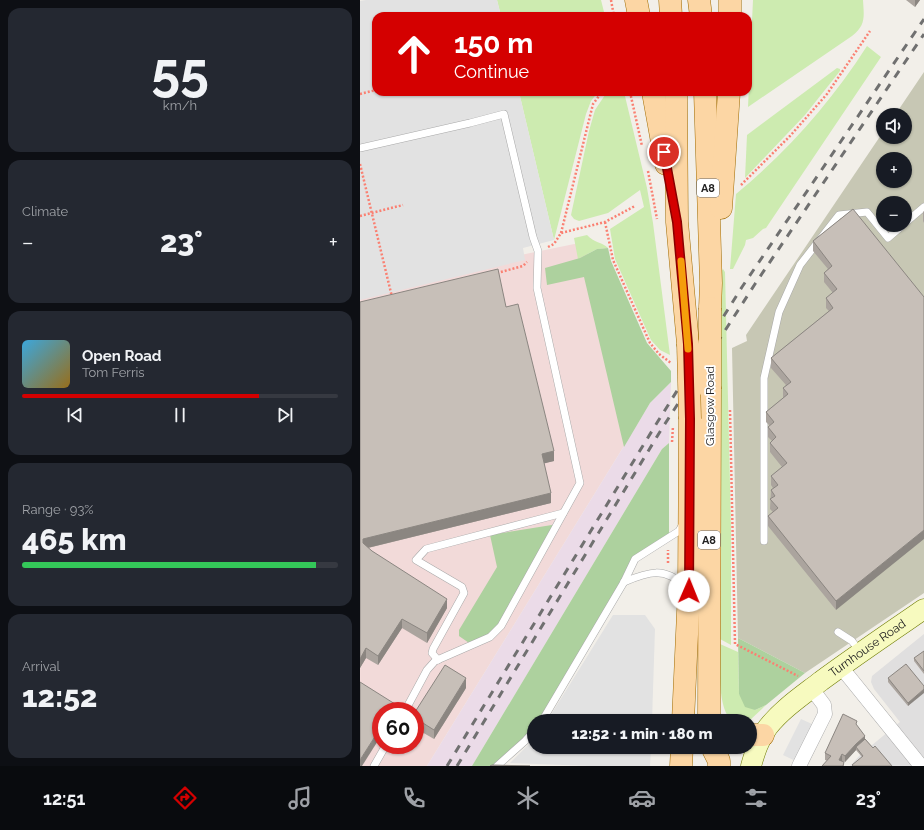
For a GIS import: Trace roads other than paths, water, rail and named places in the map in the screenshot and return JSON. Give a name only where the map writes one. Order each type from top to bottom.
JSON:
[{"type":"main road","points":[[670,0],[671,12]]},
{"type":"main road","points":[[699,0],[700,12]]},
{"type":"main road","points":[[730,0],[730,12]]},
{"type":"main road","points":[[653,96],[667,224]]},
{"type":"main road","name":"Glasgow Road","points":[[676,96],[667,224],[680,350],[690,419],[689,591],[683,714]]},
{"type":"main road","name":"Glasgow Road","points":[[706,96],[711,283],[709,714]]},
{"type":"main road","points":[[711,283],[722,193],[729,96]]},
{"type":"main road","points":[[709,692],[713,710],[716,714]]},
{"type":"main road","points":[[681,766],[682,754]]},
{"type":"main road","points":[[708,754],[708,766]]},
{"type":"main road","points":[[716,754],[719,761],[719,766]]},
{"type":"street","name":"Turnhouse Road","points":[[757,734],[774,720],[807,683],[841,666],[924,609]]},
{"type":"street","points":[[841,666],[921,766]]},
{"type":"street","points":[[799,766],[825,714],[824,705],[807,683]]},
{"type":"street","name":"Turnhouse Road","points":[[751,766],[755,754]]},
{"type":"lane","points":[[360,148],[504,114],[533,237],[538,251],[537,288],[580,483],[501,626],[490,636],[435,661],[427,670],[409,702]]},
{"type":"lane","points":[[912,217],[924,207]]},
{"type":"lane","points":[[764,541],[764,378],[779,312],[800,264],[839,215],[867,212],[876,223]]},
{"type":"lane","points":[[883,232],[888,238],[895,232]]},
{"type":"lane","points":[[546,714],[624,582],[635,559],[679,532],[690,509]]},
{"type":"lane","points":[[438,660],[432,653],[432,649],[464,593],[462,587],[416,560],[426,549],[563,512]]},
{"type":"lane","points":[[624,582],[642,574],[658,572],[668,574],[679,580],[689,591]]},
{"type":"lane","points":[[838,632],[852,641],[861,653]]},
{"type":"lane","points":[[497,766],[527,740]]},
{"type":"lane","points":[[374,766],[381,754]]},
{"type":"railway","points":[[447,766],[742,287],[924,19]]},
{"type":"railway","points":[[457,766],[661,430],[755,284],[924,34]]}]
